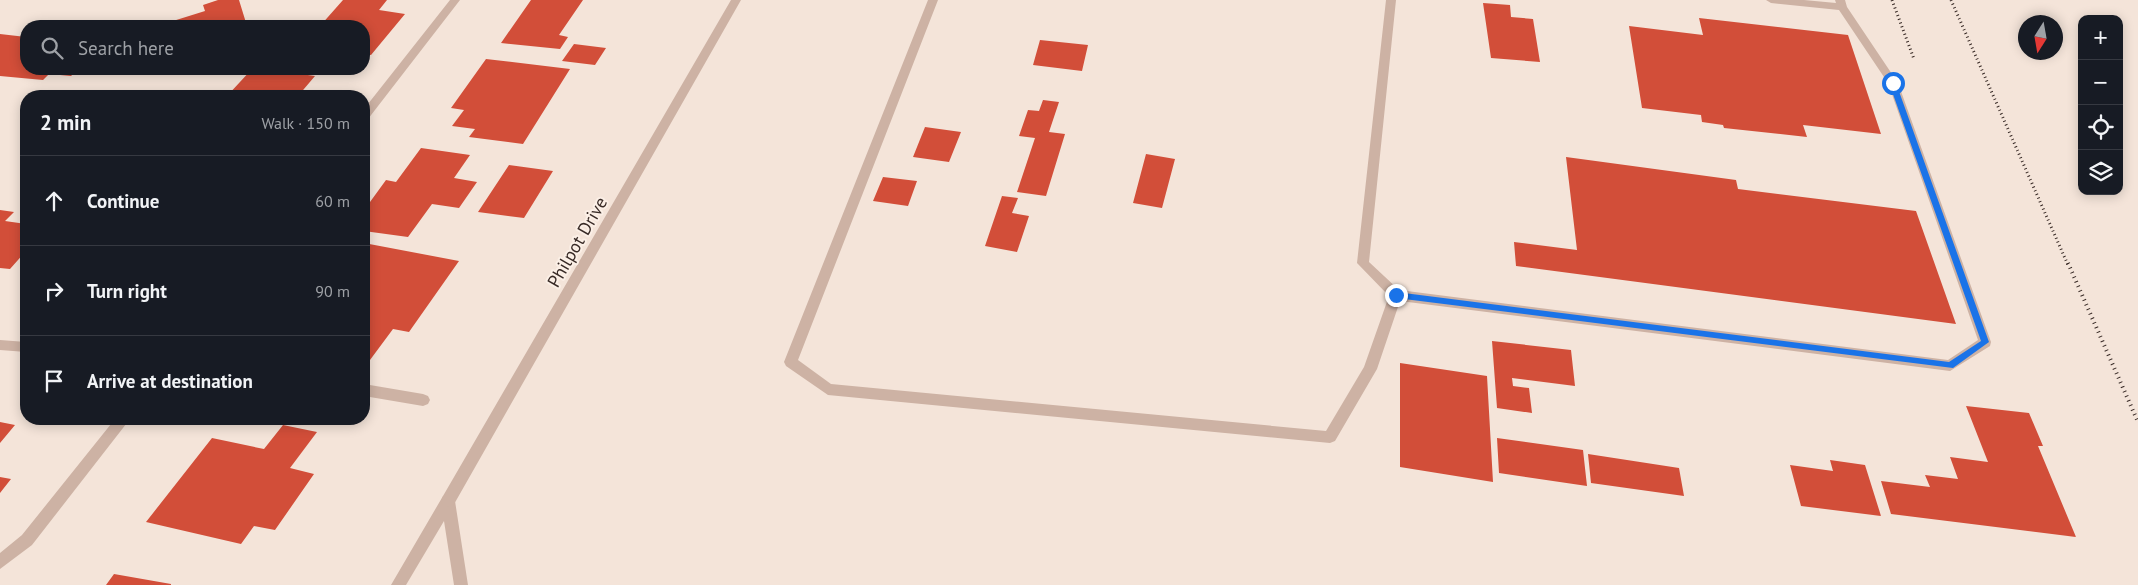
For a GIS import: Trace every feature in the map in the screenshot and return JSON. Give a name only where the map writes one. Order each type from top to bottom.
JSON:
[{"type":"street","points":[[370,108],[456,0]]},
{"type":"street","name":"Philpot Drive","points":[[398,585],[736,0]]},
{"type":"street","points":[[933,0],[791,362],[828,389],[1330,437],[1370,369],[1396,295]]},
{"type":"street","points":[[1391,0],[1363,263],[1396,295],[1950,366],[1985,342],[1893,83],[1841,4],[1770,0]]},
{"type":"street","points":[[0,345],[20,347]]},
{"type":"street","points":[[370,391],[423,400]]},
{"type":"street","points":[[0,562],[27,540],[118,425]]},
{"type":"street","points":[[448,501],[461,585]]},
{"type":"building","points":[[218,0],[239,0],[245,20],[176,20],[205,11],[203,5]]},
{"type":"building","points":[[343,0],[387,0],[379,10],[405,14],[371,55],[370,20],[325,20]]},
{"type":"building","points":[[531,0],[583,0],[559,35],[568,37],[560,49],[501,43]]},
{"type":"building","points":[[1483,3],[1510,5],[1511,17],[1533,19],[1540,62],[1491,58]]},
{"type":"building","points":[[1699,18],[1848,35],[1881,134],[1803,125],[1807,137],[1724,128],[1723,125],[1702,122],[1701,115],[1642,108],[1629,26],[1703,35]]},
{"type":"building","points":[[0,34],[20,36],[20,75],[48,75],[43,80],[0,76]]},
{"type":"building","points":[[1040,40],[1088,45],[1082,71],[1033,65]]},
{"type":"building","points":[[574,44],[606,48],[595,65],[562,61]]},
{"type":"building","points":[[486,59],[570,69],[523,144],[469,137],[475,129],[452,126],[464,110],[451,108]]},
{"type":"building","points":[[246,75],[315,76],[303,90],[233,90]]},
{"type":"building","points":[[1043,100],[1059,102],[1049,132],[1065,134],[1046,196],[1017,192],[1035,138],[1019,136],[1028,110],[1039,111]]},
{"type":"building","points":[[925,127],[961,132],[949,162],[913,157]]},
{"type":"building","points":[[421,148],[470,155],[454,178],[477,182],[459,208],[432,204],[408,237],[370,232],[370,202],[386,180],[396,182]]},
{"type":"building","points":[[1146,154],[1175,159],[1162,208],[1133,203]]},
{"type":"building","points":[[1566,157],[1736,180],[1738,189],[1916,211],[1956,324],[1516,266],[1514,242],[1577,250]]},
{"type":"building","points":[[509,165],[553,171],[524,218],[478,212]]},
{"type":"building","points":[[883,177],[917,181],[908,206],[873,201]]},
{"type":"building","points":[[1002,196],[1018,198],[1012,213],[1029,216],[1017,252],[985,246]]},
{"type":"building","points":[[0,210],[14,212],[5,221],[20,223],[20,258],[10,269],[0,268]]},
{"type":"building","points":[[370,244],[459,261],[409,332],[393,329],[370,360]]},
{"type":"building","points":[[1492,341],[1571,350],[1575,386],[1512,378],[1513,386],[1529,388],[1532,413],[1497,408]]},
{"type":"building","points":[[1400,363],[1487,376],[1493,482],[1400,467]]},
{"type":"building","points":[[1966,406],[2029,413],[2043,446],[2038,446],[2076,537],[1891,514],[1881,481],[1930,487],[1925,475],[1958,479],[1950,457],[1988,462]]},
{"type":"building","points":[[0,422],[15,425],[0,443]]},
{"type":"building","points":[[283,425],[317,432],[290,468],[314,474],[275,530],[254,526],[241,544],[146,522],[212,438],[264,449]]},
{"type":"building","points":[[1497,438],[1583,450],[1587,486],[1499,473]]},
{"type":"building","points":[[1588,454],[1679,468],[1684,496],[1591,483]]},
{"type":"building","points":[[1830,460],[1865,465],[1881,516],[1801,506],[1790,465],[1833,471]]},
{"type":"building","points":[[0,477],[11,479],[0,493]]},
{"type":"building","points":[[114,574],[171,584],[171,585],[106,585]]},
{"type":"railway","points":[[1892,0],[1914,59]]},
{"type":"railway","points":[[1951,0],[2068,265]]},
{"type":"railway","points":[[2068,263],[2138,422]]},
{"type":"route","points":[[1396,295],[1950,366],[1985,342],[1893,83]]}]
